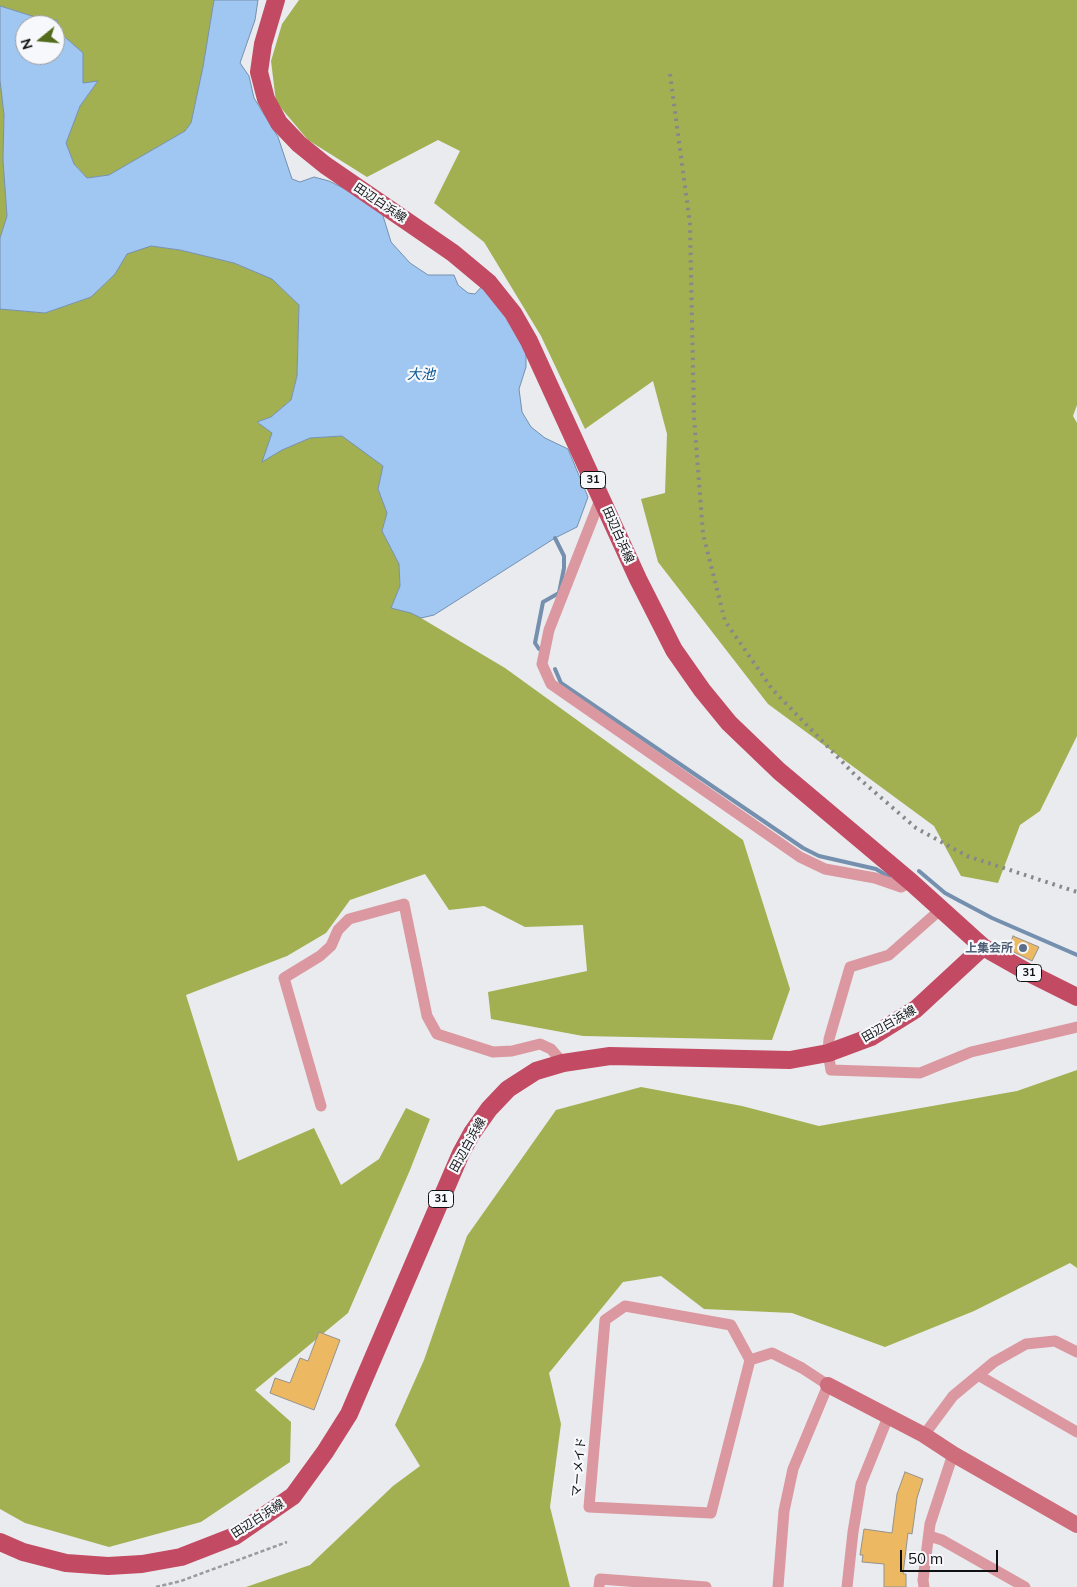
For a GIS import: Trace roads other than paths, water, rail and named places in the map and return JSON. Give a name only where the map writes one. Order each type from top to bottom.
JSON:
[{"type":"main road","name":"田辺白浜線","points":[[276,0],[263,44],[259,72],[266,99],[278,123],[299,144],[325,165],[453,253],[489,283],[513,313],[529,341],[638,579],[674,650],[729,724],[780,771],[911,882],[983,947],[1077,997]]},
{"type":"main road","name":"田辺白浜線","points":[[0,1542],[23,1552],[66,1563],[108,1566],[142,1564],[181,1557],[235,1536],[293,1496],[325,1452],[348,1414],[461,1153],[472,1133],[489,1109],[508,1089],[536,1071],[562,1063],[610,1056],[790,1060],[828,1053],[871,1037],[916,1009],[983,947]]},
{"type":"street","points":[[602,498],[549,630],[542,664],[551,684],[800,857],[825,869],[875,878],[902,887],[911,882]]},
{"type":"street","points":[[321,1106],[284,978],[320,956],[331,946],[338,930],[349,919],[404,904],[427,1016],[437,1034],[493,1052],[512,1051],[540,1044],[551,1049],[562,1063]]},
{"type":"street","points":[[941,909],[889,955],[850,967],[828,1039],[831,1070],[920,1073],[971,1052],[1077,1026]]},
{"type":"street","name":"マーメイド","points":[[625,1306],[730,1325],[750,1360],[712,1513],[589,1507],[605,1320],[625,1306]]},
{"type":"street","points":[[924,1435],[953,1396],[994,1362],[1026,1344],[1055,1341],[1077,1352]]},
{"type":"street","points":[[750,1360],[772,1353],[802,1368],[828,1385],[924,1435],[953,1454],[1077,1525]]},
{"type":"street","points":[[978,1375],[1077,1432]]},
{"type":"street","points":[[778,1587],[784,1511],[793,1469],[828,1385]]},
{"type":"street","points":[[847,1587],[861,1484],[888,1417]]},
{"type":"street","points":[[924,1587],[923,1580],[934,1508],[953,1454]]},
{"type":"street","points":[[929,1536],[942,1540],[1025,1587]]},
{"type":"street","points":[[599,1587],[600,1579],[706,1587]]},
{"type":"water","name":"大池","points":[[214,0],[258,0],[255,20],[240,63],[249,76],[254,98],[278,137],[292,179],[300,182],[314,177],[329,181],[380,206],[391,242],[410,263],[428,275],[454,275],[458,285],[468,293],[475,294],[483,285],[503,311],[526,352],[526,367],[519,389],[522,412],[531,427],[545,438],[568,449],[588,497],[577,527],[555,538],[434,615],[421,618],[411,613],[391,608],[400,586],[399,564],[382,531],[387,513],[378,489],[383,466],[342,436],[310,438],[282,450],[262,462],[272,433],[257,422],[271,417],[291,400],[297,376],[299,305],[272,279],[234,263],[180,250],[151,246],[127,254],[115,274],[91,297],[45,313],[0,309],[0,238],[7,216],[3,160],[4,115],[0,80],[0,6],[29,15],[15,15],[15,65],[65,65],[65,37],[83,53],[83,83],[98,81],[80,106],[66,143],[74,164],[87,178],[109,175],[185,131],[191,123],[203,67]]},
{"type":"waterway","points":[[539,649],[535,643],[543,602],[559,593],[564,568],[564,556],[555,538]]},
{"type":"waterway","points":[[555,669],[561,683],[803,848],[819,856],[876,869],[889,877]]},
{"type":"waterway","points":[[919,871],[945,893],[958,900],[992,918],[1077,955]]},
{"type":"railway","points":[[670,74],[690,224],[694,417],[703,534],[725,621],[772,689],[855,775],[916,828],[967,856],[1077,892]]},
{"type":"place","name":"上集会所","points":[[1023,948]]}]
